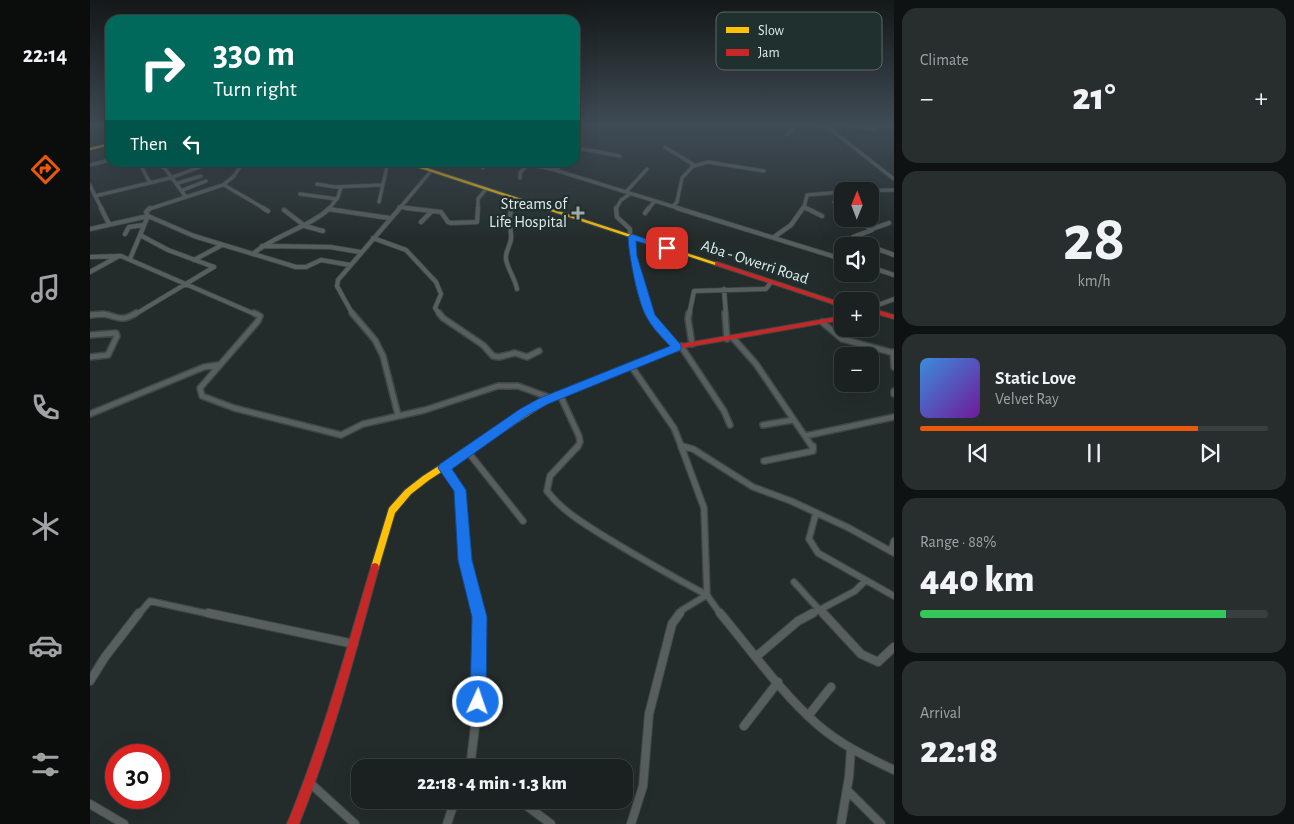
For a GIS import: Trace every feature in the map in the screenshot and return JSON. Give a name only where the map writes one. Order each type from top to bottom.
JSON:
[{"type":"main road","name":"Aba - Owerri Road","points":[[419,167],[834,300]]},
{"type":"main road","name":"Aba - Owerri Road","points":[[426,167],[772,282],[834,300]]},
{"type":"main road","points":[[879,314],[894,319]]},
{"type":"main road","points":[[293,824],[310,783],[354,644],[392,511],[400,499],[414,486],[468,452],[524,412],[551,398],[679,347],[834,320]]},
{"type":"street","points":[[689,162],[694,166]]},
{"type":"street","points":[[673,206],[677,202],[684,175],[694,166],[706,162]]},
{"type":"street","points":[[711,162],[764,171]]},
{"type":"street","points":[[872,162],[894,180]]},
{"type":"street","points":[[142,167],[150,183]]},
{"type":"street","points":[[162,167],[170,178],[178,183],[186,197]]},
{"type":"street","points":[[94,196],[170,178],[201,167]]},
{"type":"street","points":[[130,259],[148,216],[146,212],[151,207],[224,185],[234,176],[240,167]]},
{"type":"street","points":[[379,202],[387,167]]},
{"type":"street","points":[[520,178],[520,173],[525,167]]},
{"type":"street","points":[[542,167],[834,256]]},
{"type":"street","points":[[555,170],[559,167]]},
{"type":"street","points":[[626,192],[648,169]]},
{"type":"street","points":[[398,415],[382,356],[375,340],[352,314],[337,286],[340,275],[431,171]]},
{"type":"street","points":[[178,183],[201,176]]},
{"type":"street","points":[[183,190],[206,182]]},
{"type":"street","points":[[317,184],[341,187],[382,184]]},
{"type":"street","points":[[90,185],[109,224]]},
{"type":"street","points":[[224,185],[268,211]]},
{"type":"street","points":[[254,253],[273,239],[304,225],[328,209],[341,193],[341,187]]},
{"type":"street","points":[[399,207],[443,213],[448,222],[477,222],[478,199],[486,189]]},
{"type":"street","points":[[879,190],[894,190]]},
{"type":"street","points":[[631,193],[620,200],[616,211],[619,220],[630,229],[633,256],[650,315],[659,329],[679,347],[719,403],[730,425]]},
{"type":"street","points":[[774,237],[793,223],[804,206],[807,195],[834,193]]},
{"type":"street","points":[[300,194],[337,199]]},
{"type":"street","points":[[515,199],[508,220],[511,239],[506,254],[506,261],[515,278],[517,289]]},
{"type":"street","points":[[645,213],[655,201]]},
{"type":"street","points":[[804,206],[822,216]]},
{"type":"street","points":[[328,209],[389,218]]},
{"type":"street","points":[[284,210],[304,225],[323,231]]},
{"type":"street","points":[[421,222],[432,211]]},
{"type":"street","points":[[90,229],[148,216],[194,236],[301,268],[321,260],[350,265]]},
{"type":"street","points":[[889,223],[852,238],[894,255]]},
{"type":"street","points":[[125,234],[129,227],[144,225]]},
{"type":"street","points":[[90,315],[104,314],[117,319],[128,318],[214,267],[168,250],[140,235]]},
{"type":"street","points":[[372,238],[403,248],[409,253],[436,282],[440,294],[435,308],[443,318],[483,345],[493,356],[499,357],[515,353],[527,358],[539,351]]},
{"type":"street","points":[[194,260],[222,245]]},
{"type":"street","points":[[262,246],[330,247],[360,252]]},
{"type":"street","points":[[90,272],[120,255]]},
{"type":"street","points":[[90,257],[120,255],[260,316],[258,321],[200,388],[202,396],[234,408],[341,435],[358,426],[436,406],[499,386],[514,386],[551,398]]},
{"type":"street","points":[[879,270],[894,275]]},
{"type":"street","points":[[692,344],[688,319],[694,290],[766,289],[772,282]]},
{"type":"street","points":[[724,289],[730,339],[756,364],[813,447],[813,451],[764,461]]},
{"type":"street","points":[[879,306],[894,299]]},
{"type":"street","points":[[822,322],[842,339],[893,352],[894,367]]},
{"type":"street","points":[[90,335],[116,333],[117,336],[108,354],[90,358]]},
{"type":"street","points":[[90,414],[204,367],[218,366]]},
{"type":"street","points":[[630,366],[674,428],[704,508],[706,595]]},
{"type":"street","points":[[560,395],[564,412],[576,428],[580,442],[574,454],[565,458],[551,475],[547,485],[547,492],[550,498],[676,580],[706,595],[808,716],[851,748],[894,770]]},
{"type":"street","points":[[805,436],[894,417]]},
{"type":"street","points":[[763,425],[793,420]]},
{"type":"street","points":[[681,446],[693,449],[753,487],[816,513],[893,552],[894,541]]},
{"type":"street","points":[[468,452],[478,469],[492,482],[523,521]]},
{"type":"street","points":[[444,468],[460,490],[465,560],[479,617],[478,702],[473,759]]},
{"type":"street","points":[[816,513],[809,539],[818,553],[894,596]]},
{"type":"street","points":[[757,656],[798,621],[855,591],[865,581]]},
{"type":"street","points":[[794,582],[848,641],[870,660],[878,662],[894,648]]},
{"type":"street","points":[[631,824],[643,786],[649,714],[672,624],[682,610],[706,595]]},
{"type":"street","points":[[90,681],[105,657],[150,601],[354,644]]},
{"type":"street","points":[[744,726],[778,682]]},
{"type":"street","points":[[808,716],[831,687]]},
{"type":"street","points":[[841,824],[848,790],[851,748]]},
{"type":"street","points":[[310,783],[355,824]]},
{"type":"street","points":[[848,790],[881,824]]},
{"type":"street","points":[[90,804],[124,824]]},
{"type":"street","points":[[447,824],[452,809]]},
{"type":"street","points":[[531,809],[551,824]]},
{"type":"traffic: slow","points":[[418,167],[717,264]]},
{"type":"traffic: slow","points":[[375,567],[392,511],[408,492],[426,478],[547,400]]},
{"type":"traffic: jam","points":[[717,264],[834,302]]},
{"type":"traffic: jam","points":[[879,313],[894,317]]},
{"type":"traffic: jam","points":[[547,400],[681,346],[834,319]]},
{"type":"traffic: jam","points":[[293,824],[328,729],[375,567]]},
{"type":"place","name":"Streams of Life Hospital","points":[[578,213]]},
{"type":"route","points":[[478,702],[479,617],[465,560],[463,509],[460,490],[444,468],[524,412],[544,401],[677,348],[659,329],[650,315],[633,256],[632,237],[667,248]]}]
